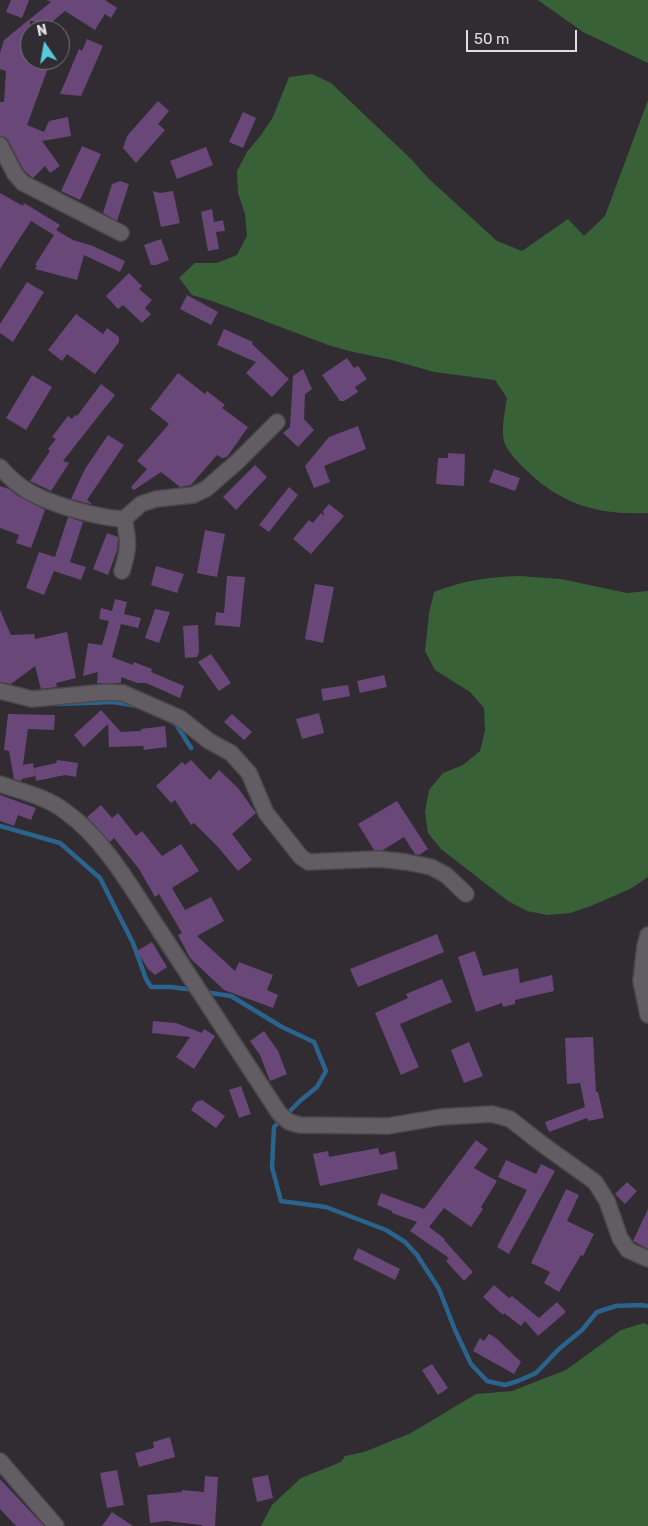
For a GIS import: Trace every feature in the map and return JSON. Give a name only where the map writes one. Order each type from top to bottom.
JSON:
[{"type":"street","points":[[0,145],[14,174],[22,182],[122,233]]},
{"type":"street","points":[[0,467],[23,489],[45,500],[107,518],[124,519],[141,504],[156,499],[193,495],[206,489],[238,461],[277,422]]},
{"type":"street","points":[[122,571],[127,554],[128,537],[124,519]]},
{"type":"street","points":[[0,690],[32,700],[74,695],[123,693],[144,702],[180,718],[209,741],[231,753],[249,773],[266,813],[301,857],[308,862],[379,859],[431,867],[446,875],[466,894]]},
{"type":"street","points":[[0,784],[46,799],[87,829],[115,864],[284,1117],[300,1125],[388,1126],[441,1117],[492,1114],[510,1119],[595,1182],[607,1201],[620,1238],[628,1250],[648,1259]]},
{"type":"street","points":[[648,935],[641,981],[648,1015]]},
{"type":"street","points":[[0,1462],[56,1526]]},
{"type":"green space","points":[[538,0],[648,0],[648,63],[583,32]]},
{"type":"green space","points":[[312,74],[331,83],[412,160],[428,178],[497,241],[522,251],[568,219],[584,236],[605,216],[648,100],[648,513],[612,512],[581,505],[553,491],[525,469],[505,444],[503,425],[507,398],[495,380],[434,372],[392,360],[349,351],[192,295],[179,278],[195,263],[217,263],[237,255],[247,236],[245,214],[238,193],[237,171],[247,152],[273,117],[289,77]]},
{"type":"green space","points":[[519,576],[561,579],[627,593],[648,591],[648,877],[630,889],[570,913],[548,915],[527,911],[508,901],[441,849],[428,833],[425,812],[429,790],[443,773],[463,765],[480,751],[485,730],[484,708],[470,692],[435,670],[425,651],[429,614],[434,592],[475,580]]},
{"type":"green space","points":[[644,1323],[648,1325],[648,1526],[261,1526],[272,1505],[301,1478],[341,1462],[345,1456],[364,1452],[411,1433],[476,1394],[512,1391],[566,1370],[621,1330]]},
{"type":"building","points":[[11,0],[29,0],[22,18],[6,12]]},
{"type":"building","points":[[47,0],[105,0],[117,8],[111,18],[105,14],[95,30],[65,11],[54,20],[29,20],[51,2]]},
{"type":"building","points":[[20,27],[20,70],[47,70],[27,125],[44,132],[49,121],[68,117],[71,136],[42,141],[60,166],[50,173],[45,166],[33,178],[23,169],[8,140],[0,136],[0,102],[4,102],[6,71],[0,69],[0,53],[4,40]]},
{"type":"building","points":[[87,39],[103,46],[81,96],[60,94],[79,49],[82,51]]},
{"type":"building","points":[[158,101],[169,111],[158,124],[165,130],[136,163],[123,148],[127,136]]},
{"type":"building","points":[[243,112],[256,118],[243,148],[229,142]]},
{"type":"building","points":[[82,146],[101,154],[80,200],[61,191]]},
{"type":"building","points":[[206,147],[213,165],[177,179],[170,161]]},
{"type":"building","points":[[120,181],[129,184],[117,221],[103,213],[112,184]]},
{"type":"building","points":[[153,191],[160,193],[173,191],[180,223],[161,227]]},
{"type":"building","points":[[0,193],[23,206],[24,203],[60,225],[56,230],[73,240],[93,246],[125,261],[120,272],[84,255],[77,280],[35,269],[37,266],[35,265],[54,235],[31,221],[0,269]]},
{"type":"building","points":[[212,209],[214,222],[223,220],[225,231],[216,232],[219,249],[208,251],[201,212]]},
{"type":"building","points":[[161,239],[169,260],[151,265],[144,245]]},
{"type":"building","points":[[129,273],[142,286],[139,289],[152,300],[145,308],[151,314],[142,323],[123,305],[118,309],[106,296]]},
{"type":"building","points":[[27,282],[44,292],[13,342],[0,333],[0,324]]},
{"type":"building","points":[[187,295],[218,312],[211,325],[180,309]]},
{"type":"building","points":[[76,314],[103,334],[107,328],[119,337],[119,342],[95,374],[67,354],[62,361],[48,350]]},
{"type":"building","points":[[224,329],[253,342],[252,344],[289,379],[272,397],[246,373],[256,362],[217,345]]},
{"type":"building","points":[[347,358],[354,368],[358,366],[367,379],[355,387],[358,392],[344,401],[340,401],[322,375]]},
{"type":"building","points":[[303,369],[312,389],[305,394],[304,419],[314,430],[298,447],[283,433],[290,427],[293,376]]},
{"type":"building","points":[[178,373],[205,394],[207,391],[225,405],[222,408],[248,427],[227,457],[222,458],[217,455],[191,485],[180,487],[161,472],[134,490],[131,487],[147,469],[137,461],[169,424],[150,409]]},
{"type":"building","points":[[32,375],[52,387],[26,430],[6,418]]},
{"type":"building","points":[[101,384],[115,395],[63,461],[69,463],[51,491],[30,481],[50,451],[48,449],[56,439],[52,437],[68,416],[72,419],[75,415],[77,416]]},
{"type":"building","points":[[358,426],[366,449],[324,466],[330,482],[314,488],[305,466],[329,437]]},
{"type":"building","points":[[108,435],[124,445],[87,500],[91,504],[71,499],[85,469]]},
{"type":"building","points":[[448,453],[465,454],[464,486],[436,484],[438,458],[448,458]]},
{"type":"building","points":[[255,465],[267,477],[236,510],[223,497]]},
{"type":"building","points":[[494,469],[520,478],[515,491],[489,482]]},
{"type":"building","points":[[0,486],[9,489],[18,496],[45,510],[31,548],[16,543],[19,535],[0,528]]},
{"type":"building","points":[[289,487],[298,495],[269,532],[259,525]]},
{"type":"building","points":[[329,504],[344,516],[311,554],[293,539],[309,520],[313,523],[321,513],[324,516],[323,511]]},
{"type":"building","points":[[68,517],[83,522],[70,562],[86,567],[81,580],[54,571],[44,595],[26,588],[39,552],[55,557]]},
{"type":"building","points":[[205,530],[225,534],[217,577],[197,573]]},
{"type":"building","points":[[107,533],[118,537],[117,551],[108,575],[93,569]]},
{"type":"building","points":[[156,566],[184,574],[177,593],[151,585]]},
{"type":"building","points":[[227,576],[245,577],[240,627],[215,625],[216,612],[224,613]]},
{"type":"building","points":[[315,584],[334,587],[323,643],[305,639]]},
{"type":"building","points":[[115,599],[127,602],[124,614],[141,618],[138,628],[121,624],[112,657],[133,665],[134,662],[152,669],[151,672],[184,686],[180,698],[146,683],[137,683],[121,677],[121,683],[97,683],[98,672],[83,676],[88,643],[102,645],[109,621],[99,619],[101,608],[112,611]]},
{"type":"building","points":[[155,609],[170,612],[159,643],[145,638]]},
{"type":"building","points":[[0,610],[11,635],[34,634],[35,639],[67,632],[76,678],[56,683],[57,687],[41,689],[35,666],[11,684],[0,682]]},
{"type":"building","points":[[198,625],[199,652],[197,657],[185,658],[183,626]]},
{"type":"building","points":[[211,654],[231,683],[219,691],[198,662]]},
{"type":"building","points":[[384,675],[387,687],[360,693],[357,681]]},
{"type":"building","points":[[348,685],[350,696],[323,701],[321,689]]},
{"type":"building","points":[[101,710],[121,732],[141,731],[141,729],[165,726],[167,747],[144,750],[143,746],[109,747],[108,724],[84,747],[74,735]]},
{"type":"building","points":[[319,713],[324,733],[302,739],[296,719]]},
{"type":"building","points":[[8,714],[55,715],[54,730],[28,729],[23,765],[33,763],[35,776],[22,779],[21,781],[14,779],[9,751],[4,750]]},
{"type":"building","points":[[232,714],[252,732],[244,740],[224,722]]},
{"type":"building","points":[[57,760],[78,763],[76,777],[65,775],[36,781],[34,768],[56,763]]},
{"type":"building","points":[[191,760],[210,780],[219,770],[238,788],[256,813],[232,834],[252,860],[238,871],[194,823],[191,825],[175,800],[171,803],[156,786],[182,762],[185,765]]},
{"type":"building","points":[[0,795],[36,808],[31,820],[18,815],[14,826],[0,821]]},
{"type":"building","points":[[397,801],[428,849],[419,855],[415,854],[404,837],[383,850],[374,850],[358,824]]},
{"type":"building","points":[[101,805],[112,818],[118,813],[136,836],[142,831],[162,856],[181,844],[199,871],[172,888],[185,910],[211,897],[224,921],[197,936],[235,971],[239,962],[273,975],[267,990],[278,995],[273,1008],[224,990],[190,958],[178,935],[182,933],[159,894],[155,897],[139,869],[114,838],[110,842],[87,817]]},
{"type":"building","points":[[437,934],[444,952],[358,987],[350,969]]},
{"type":"building","points":[[152,942],[167,967],[155,975],[148,969],[137,951]]},
{"type":"building","points":[[475,951],[483,976],[518,968],[520,983],[552,975],[554,991],[515,1000],[515,1004],[503,1007],[502,1003],[476,1012],[458,957]]},
{"type":"building","points":[[442,979],[452,1002],[400,1024],[419,1067],[401,1075],[375,1013],[408,998],[406,994]]},
{"type":"building","points":[[153,1021],[176,1023],[202,1033],[204,1029],[215,1036],[194,1069],[176,1057],[190,1037],[152,1033]]},
{"type":"building","points":[[264,1031],[278,1051],[287,1074],[270,1081],[260,1055],[250,1041]]},
{"type":"building","points":[[593,1037],[596,1092],[598,1092],[604,1118],[588,1121],[587,1118],[549,1132],[545,1122],[585,1107],[580,1083],[567,1084],[565,1038]]},
{"type":"building","points":[[469,1042],[483,1076],[464,1083],[451,1050]]},
{"type":"building","points":[[241,1086],[251,1114],[239,1118],[229,1090]]},
{"type":"building","points":[[202,1100],[225,1116],[216,1128],[191,1110],[196,1102]]},
{"type":"building","points":[[476,1140],[488,1149],[474,1168],[497,1181],[481,1207],[483,1209],[471,1227],[444,1208],[429,1227],[445,1239],[473,1272],[464,1281],[446,1261],[449,1258],[410,1231],[417,1222],[377,1205],[381,1193],[424,1209]]},
{"type":"building","points":[[378,1148],[380,1155],[395,1151],[398,1169],[320,1186],[313,1154],[328,1151],[329,1157]]},
{"type":"building","points":[[506,1160],[536,1174],[541,1164],[555,1171],[509,1254],[497,1247],[527,1190],[498,1177]]},
{"type":"building","points":[[627,1182],[637,1191],[625,1204],[615,1194]]},
{"type":"building","points":[[566,1189],[579,1195],[567,1221],[594,1234],[583,1256],[581,1255],[559,1292],[544,1283],[550,1272],[531,1263]]},
{"type":"building","points":[[648,1209],[648,1249],[633,1241]]},
{"type":"building","points":[[358,1248],[400,1269],[395,1280],[353,1259]]},
{"type":"building","points":[[494,1285],[509,1298],[512,1296],[539,1318],[557,1302],[566,1312],[538,1336],[525,1321],[521,1326],[504,1313],[503,1315],[483,1297]]},
{"type":"building","points":[[489,1334],[496,1338],[521,1362],[514,1374],[473,1351],[480,1338],[484,1341]]},
{"type":"building","points":[[432,1364],[448,1388],[438,1395],[422,1370]]},
{"type":"building","points":[[170,1437],[175,1457],[139,1467],[135,1453],[154,1448],[153,1442]]},
{"type":"building","points":[[117,1470],[124,1505],[107,1508],[100,1473]]},
{"type":"building","points":[[268,1475],[273,1498],[257,1502],[252,1478]]},
{"type":"building","points":[[205,1476],[218,1477],[215,1526],[166,1521],[150,1523],[147,1495],[182,1492],[182,1490],[204,1492]]},
{"type":"building","points":[[0,1479],[44,1526],[16,1526],[0,1509]]},
{"type":"building","points":[[112,1512],[133,1526],[102,1526]]},
{"type":"waterway","points":[[58,704],[114,702],[137,706]]},
{"type":"waterway","points":[[172,722],[176,724],[191,748]]},
{"type":"waterway","points":[[0,826],[60,843],[100,878],[133,943],[146,979],[151,987],[194,990]]},
{"type":"waterway","points":[[204,992],[231,996],[282,1027],[314,1042],[326,1071],[317,1087],[274,1127],[272,1167],[281,1201],[326,1207],[386,1230],[405,1242],[417,1255],[439,1289],[471,1364],[487,1381],[505,1385],[536,1373],[559,1349],[582,1330],[597,1312],[616,1306],[648,1306]]}]
